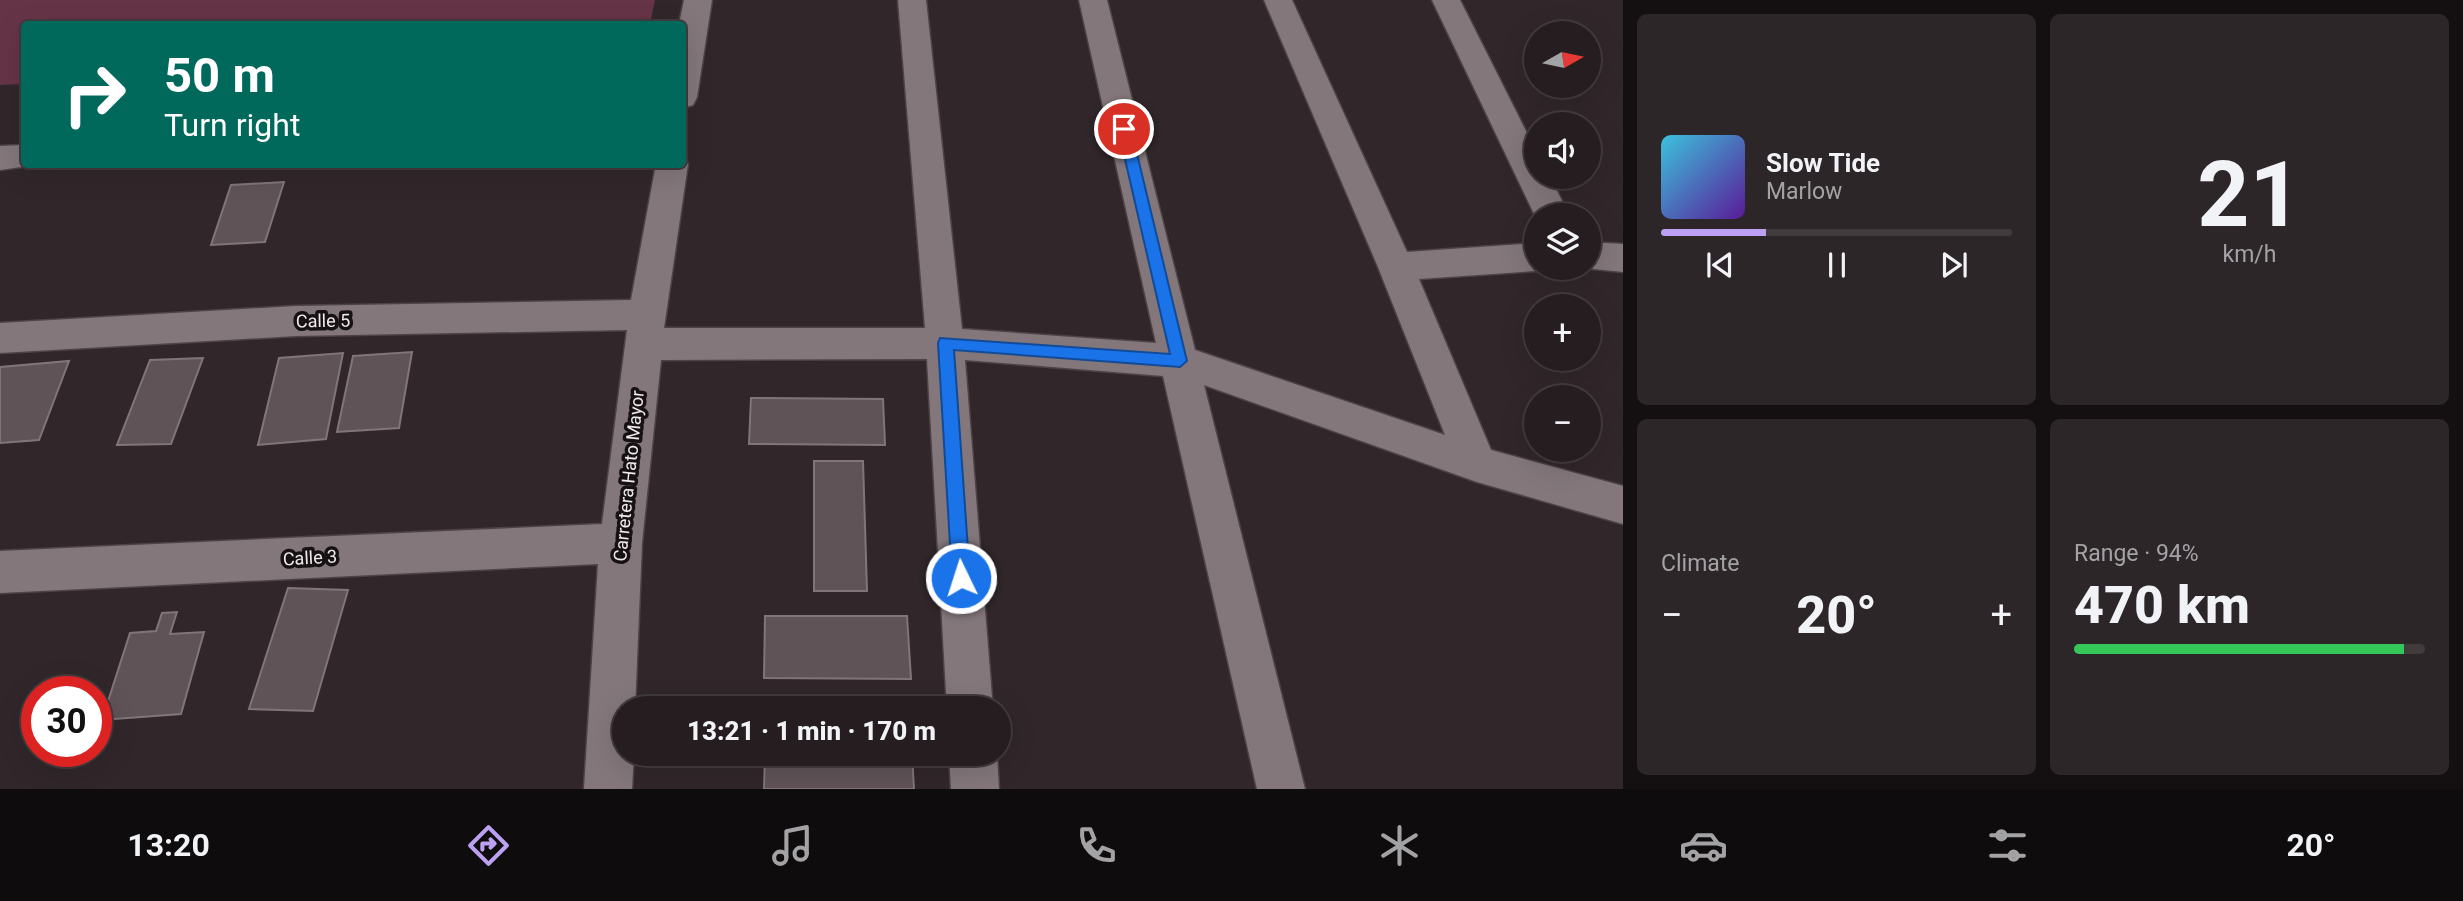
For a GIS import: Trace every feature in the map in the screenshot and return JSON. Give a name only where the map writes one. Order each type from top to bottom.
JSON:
[{"type":"street","points":[[686,73],[698,0]]},
{"type":"street","points":[[912,0],[945,343],[969,696]]},
{"type":"street","points":[[1094,0],[1281,789]]},
{"type":"street","points":[[1278,0],[1396,267],[1477,464]]},
{"type":"street","points":[[1446,0],[1546,203]]},
{"type":"street","points":[[0,158],[21,157]]},
{"type":"street","name":"Carretera Hato Mayor","points":[[608,789],[621,543],[646,330],[671,168]]},
{"type":"street","points":[[1601,257],[1623,258]]},
{"type":"street","points":[[1396,267],[1524,258]]},
{"type":"street","name":"Calle 5","points":[[0,338],[296,321],[646,330],[945,343],[1180,361],[1477,464],[1622,506]]},
{"type":"street","name":"Calle 3","points":[[0,572],[621,543]]},
{"type":"street","points":[[974,766],[975,789]]},
{"type":"shaded area","points":[[0,0],[655,0],[651,21],[21,21],[21,84],[0,85]]},
{"type":"building","points":[[284,182],[265,242],[211,245],[231,185]]},
{"type":"building","points":[[412,352],[399,428],[337,432],[353,356]]},
{"type":"building","points":[[343,353],[326,439],[258,445],[279,358]]},
{"type":"building","points":[[203,358],[171,444],[117,445],[150,360]]},
{"type":"building","points":[[69,361],[39,440],[0,443],[0,367]]},
{"type":"building","points":[[751,398],[883,399],[885,445],[749,444]]},
{"type":"building","points":[[814,461],[863,461],[867,591],[814,591]]},
{"type":"building","points":[[288,588],[348,590],[313,711],[249,709]]},
{"type":"building","points":[[177,612],[170,634],[204,632],[181,714],[112,719],[112,689],[130,633],[156,631],[162,613]]},
{"type":"building","points":[[765,616],[907,616],[911,679],[764,678]]},
{"type":"building","points":[[765,766],[913,766],[914,789],[764,789]]},
{"type":"route","points":[[961,578],[945,343],[1180,361],[1124,129]]}]
